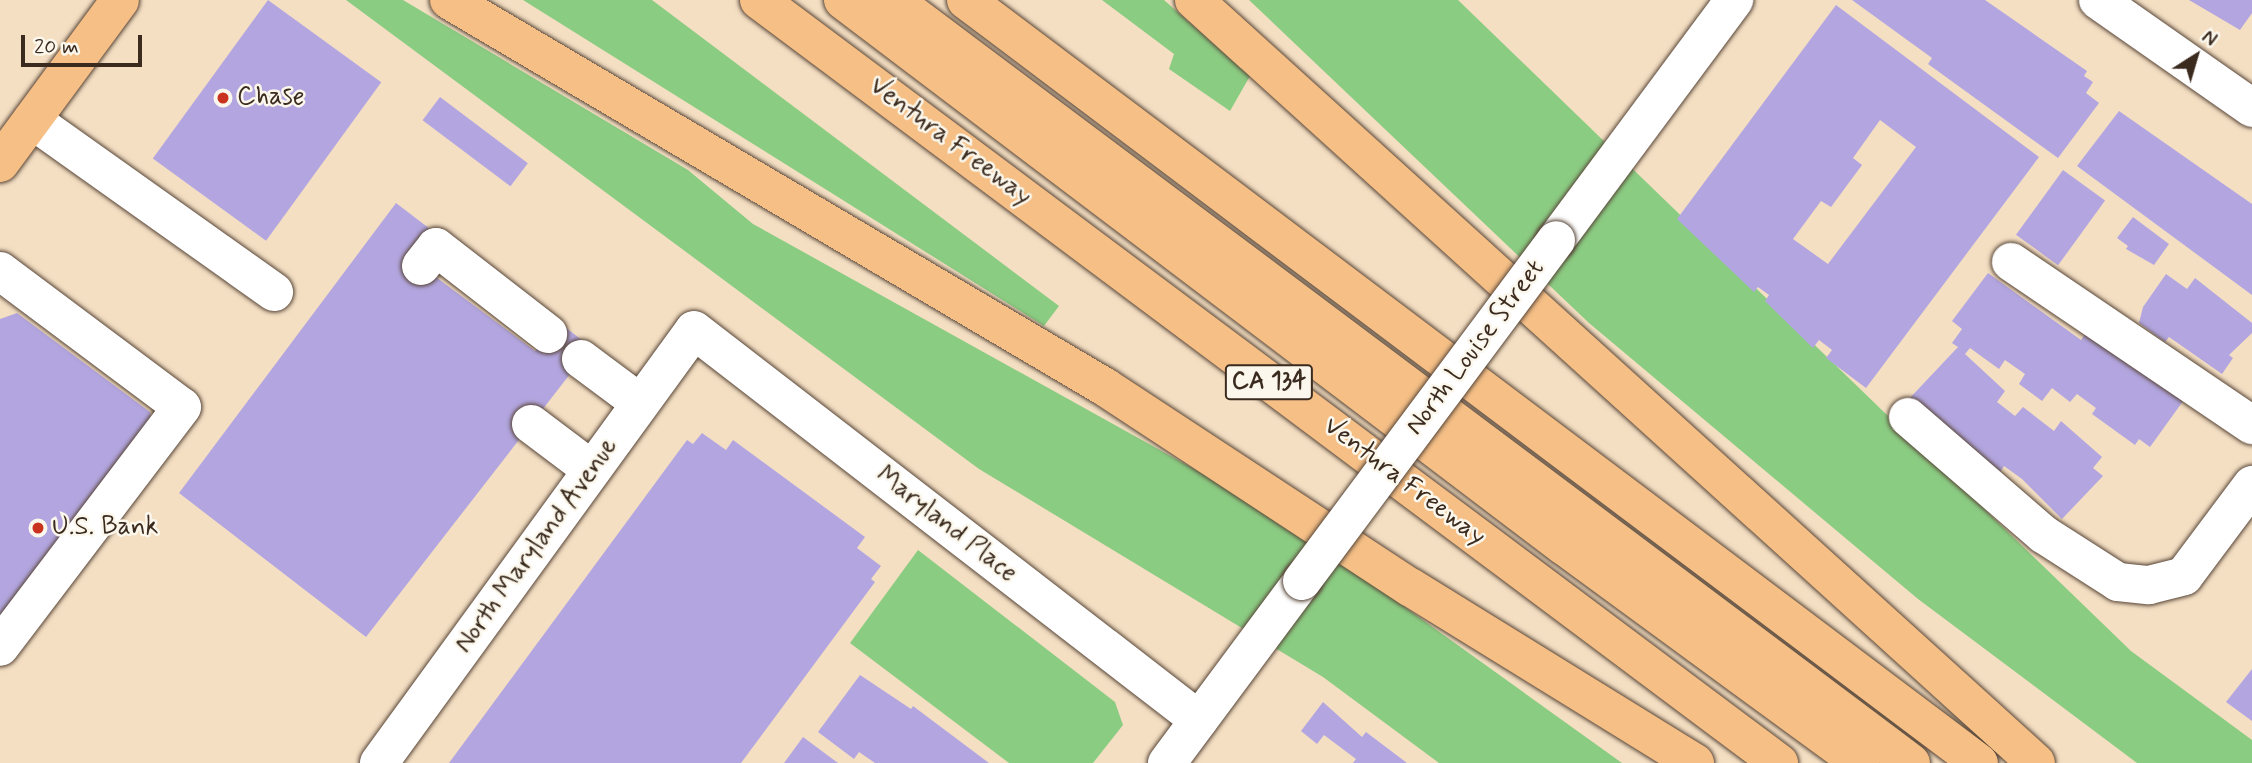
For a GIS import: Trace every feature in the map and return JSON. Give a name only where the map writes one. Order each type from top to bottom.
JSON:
[{"type":"main road","points":[[0,163],[120,0]]},
{"type":"main road","points":[[449,0],[1105,387],[1410,587],[1695,763]]},
{"type":"main road","name":"Ventura Freeway","points":[[759,0],[1779,763]]},
{"type":"main road","points":[[843,0],[1564,546],[1860,763]]},
{"type":"main road","points":[[892,0],[1911,763]]},
{"type":"main road","points":[[966,0],[1979,763]]},
{"type":"main road","points":[[1194,0],[2036,763]]},
{"type":"street","name":"North Louise Street","points":[[1167,763],[1734,0]]},
{"type":"street","points":[[2098,0],[2252,108]]},
{"type":"street","points":[[32,120],[274,292]]},
{"type":"street","points":[[421,266],[436,247],[548,334]]},
{"type":"street","points":[[2011,261],[2252,425]]},
{"type":"street","points":[[0,271],[182,407],[0,647]]},
{"type":"street","name":"North Maryland Avenue","points":[[379,763],[694,330]]},
{"type":"street","name":"Maryland Place","points":[[694,330],[1199,720]]},
{"type":"street","points":[[581,359],[640,403]]},
{"type":"street","points":[[1908,417],[2043,534],[2118,582],[2149,585],[2184,576],[2252,485]]},
{"type":"street","points":[[531,424],[592,470]]},
{"type":"green space","points":[[346,0],[403,0],[688,170],[753,224],[1275,514],[1622,763],[1439,763],[1323,677],[979,469]]},
{"type":"green space","points":[[523,0],[652,0],[1059,306],[1044,326]]},
{"type":"green space","points":[[1102,0],[1164,0],[1250,76],[1230,111],[1169,69],[1174,54]]},
{"type":"green space","points":[[1249,0],[1458,0],[2131,651],[2252,740],[2252,763],[2137,763],[1918,599],[1589,323]]},
{"type":"green space","points":[[918,550],[1115,702],[1123,725],[1093,763],[1009,763],[850,643]]},
{"type":"building","points":[[268,0],[381,82],[266,241],[153,159]]},
{"type":"building","points":[[1852,0],[1985,0],[2087,71],[2084,76],[2093,82],[2086,93],[2099,103],[2058,158],[1928,64],[1932,58]]},
{"type":"building","points":[[2189,0],[2252,0],[2252,13],[2240,30]]},
{"type":"building","points":[[1836,5],[2039,157],[1866,388],[1826,358],[1832,350],[1819,340],[1813,348],[1765,301],[1769,295],[1758,287],[1754,292],[1677,219]],"holes":[[[1880,120],[1916,147],[1828,264],[1793,239],[1821,201],[1831,207],[1862,165],[1853,158]]]},
{"type":"building","points":[[440,97],[528,163],[510,186],[423,120]]},
{"type":"building","points":[[2119,111],[2252,204],[2252,295],[2077,166]]},
{"type":"building","points":[[2063,170],[2105,201],[2058,265],[2016,235]]},
{"type":"building","points":[[396,203],[434,232],[413,260],[535,351],[557,321],[591,347],[366,637],[179,493]]},
{"type":"building","points":[[2133,217],[2169,244],[2154,265],[2126,249],[2128,246],[2117,238]]},
{"type":"building","points":[[1988,273],[2081,340],[2089,329],[2186,397],[2150,447],[2139,439],[2135,445],[2092,414],[2096,408],[2077,394],[2070,402],[2052,388],[2042,401],[2019,384],[2025,374],[2005,360],[1999,369],[1970,348],[1965,354],[2005,391],[1997,402],[2015,416],[2023,407],[2054,431],[2061,421],[2102,457],[2093,468],[2103,476],[2062,519],[2022,479],[2004,466],[1997,477],[1907,401],[1958,347],[1952,343],[1962,329],[1952,321]]},
{"type":"building","points":[[2166,274],[2187,289],[2195,278],[2252,323],[2252,333],[2229,355],[2233,358],[2222,374],[2169,337],[2165,342],[2139,323],[2143,307]]},
{"type":"building","name":"U.S. Bank","points":[[17,313],[150,412],[152,426],[0,631],[0,319]]},
{"type":"building","points":[[702,433],[726,450],[733,440],[865,537],[857,548],[881,566],[871,579],[875,582],[741,763],[449,763],[687,440],[693,444]]},
{"type":"building","points":[[2252,669],[2252,721],[2226,702]]},
{"type":"building","points":[[860,675],[911,709],[913,706],[989,763],[875,763],[859,752],[854,759],[818,732]]},
{"type":"building","points":[[1323,702],[1362,737],[1366,732],[1407,763],[1353,763],[1356,759],[1324,735],[1317,744],[1301,731]]},
{"type":"building","points":[[803,737],[838,763],[784,763]]},
{"type":"place","name":"Chase","points":[[223,98]]},
{"type":"place","name":"U.S. Bank","points":[[38,528]]}]
